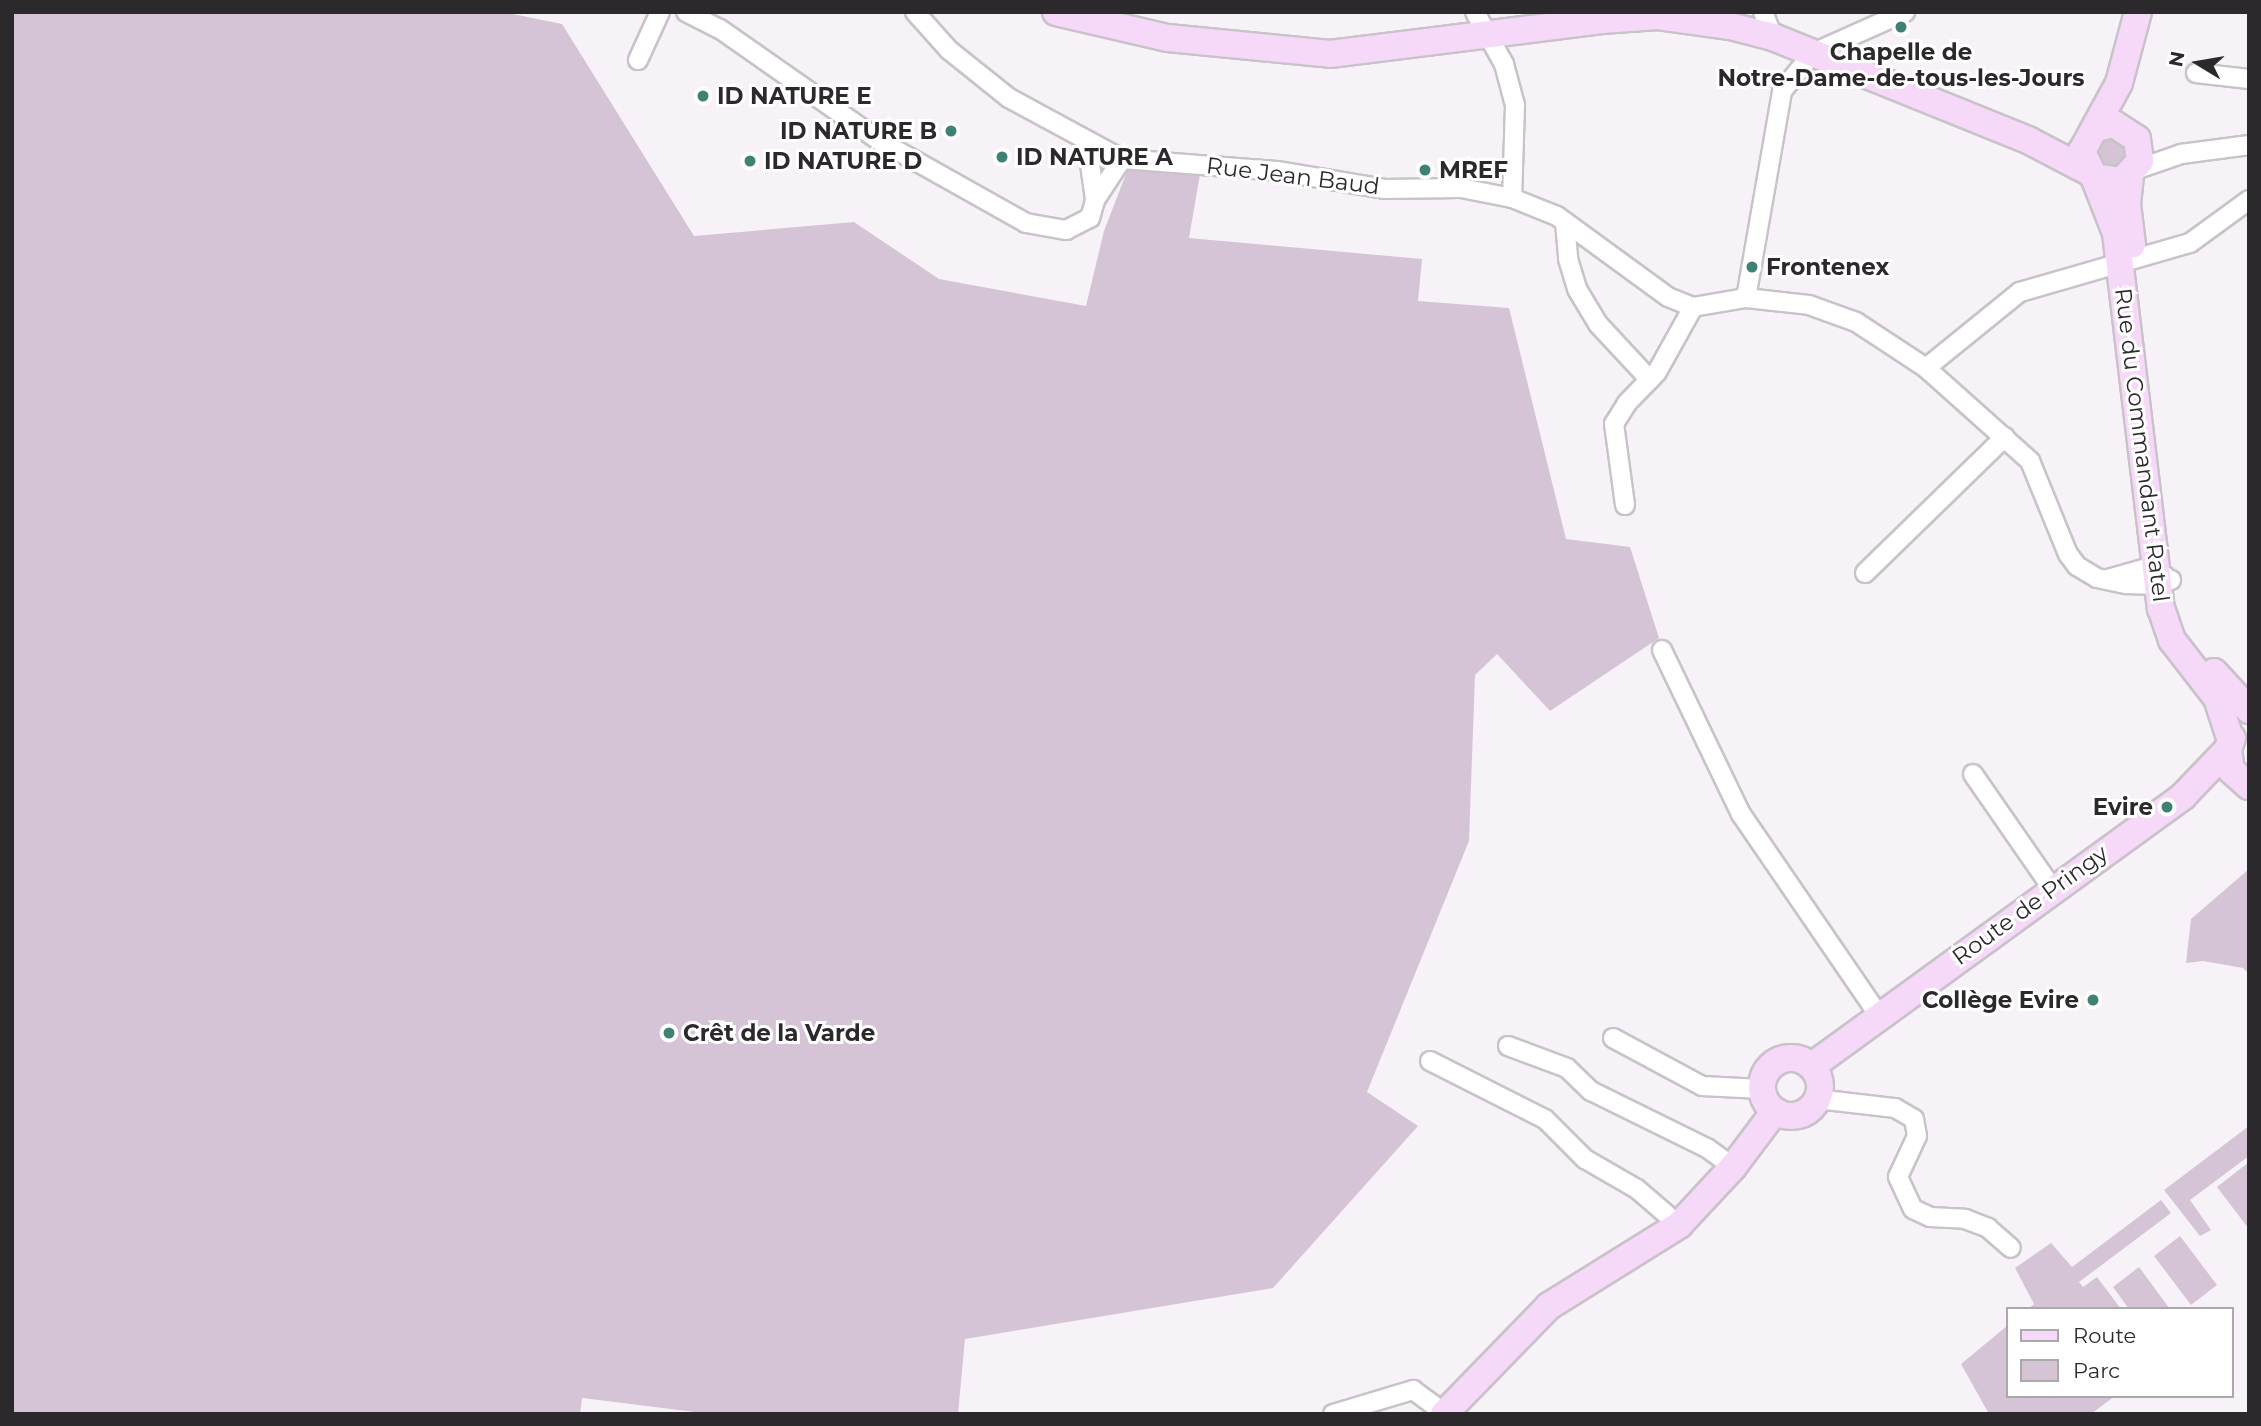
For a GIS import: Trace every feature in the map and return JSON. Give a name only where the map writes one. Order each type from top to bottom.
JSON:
[{"type":"street","points":[[638,60],[660,12]]},
{"type":"street","points":[[686,12],[720,29],[880,141],[1026,223],[1066,230],[1090,219],[1095,200],[1122,159]]},
{"type":"street","name":"Rue Jean Baud","points":[[915,12],[949,50],[1009,98],[1122,159],[1277,171],[1384,189],[1461,188],[1512,198],[1565,222],[1668,297],[1693,307]]},
{"type":"street","points":[[1056,12],[1168,38],[1317,53],[1658,16],[1730,26],[1773,37],[2028,140],[2112,183],[2181,154],[2249,145]]},
{"type":"street","points":[[1475,12],[1507,72],[1515,105],[1512,198]]},
{"type":"street","points":[[1763,12],[1773,37]]},
{"type":"street","points":[[1746,298],[1782,91],[1813,54],[1905,12]]},
{"type":"street","points":[[2092,174],[2082,151],[2119,83],[2138,12]]},
{"type":"street","points":[[2133,173],[2141,150],[2134,135],[2138,12]]},
{"type":"street","points":[[2196,73],[2249,79]]},
{"type":"street","points":[[2028,140],[2094,130],[2114,124],[2181,154]]},
{"type":"street","points":[[1087,142],[1095,200]]},
{"type":"street","name":"Rue du Commandant Ratel","points":[[2133,173],[2127,204],[2126,261],[2161,578],[2172,640],[2217,698],[2236,738],[2231,770],[2248,786]]},
{"type":"street","name":"Rue du Commandant Ratel","points":[[2092,174],[2126,261]]},
{"type":"street","points":[[1926,368],[2020,292],[2190,243],[2249,200]]},
{"type":"street","points":[[1565,222],[1568,259],[1577,289],[1598,324],[1650,380]]},
{"type":"street","points":[[1625,505],[1614,424],[1674,346],[1693,307],[1746,298],[1809,305],[1856,322],[1926,368],[2030,461],[2068,554],[2087,573],[2108,579],[2161,578]]},
{"type":"street","points":[[1865,573],[2004,437]]},
{"type":"street","name":"Rue du Commandant Ratel","points":[[2161,578],[2192,643],[2249,710]]},
{"type":"street","points":[[1662,650],[1741,814],[1880,1017]]},
{"type":"street","name":"Route de Pringy","points":[[1812,1066],[2052,888],[2183,796],[2236,738]]},
{"type":"street","points":[[1973,774],[2052,888]]},
{"type":"street","name":"Route de Pringy","points":[[2183,796],[2248,786]]},
{"type":"street","points":[[1333,1414],[1413,1390],[1445,1413],[1549,1306],[1679,1225],[1733,1167],[1769,1100],[1766,1072],[1779,1060],[1796,1058],[1812,1066],[1820,1082],[1817,1099],[1804,1113],[1769,1100],[1702,1086],[1613,1038]]},
{"type":"street","points":[[1508,1046],[1567,1068],[1591,1091],[1707,1148],[1733,1167]]},
{"type":"street","points":[[1430,1061],[1545,1119],[1585,1158],[1637,1189],[1679,1225]]},
{"type":"street","points":[[1817,1099],[1895,1108],[1914,1119],[1917,1136],[1898,1177],[1913,1209],[1930,1217],[1965,1219],[1988,1228],[2011,1248]]},
{"type":"green space","points":[[12,12],[503,12],[562,24],[694,236],[854,222],[939,279],[1086,306],[1104,231],[1129,166],[1200,174],[1189,238],[1422,259],[1418,301],[1509,308],[1566,539],[1630,547],[1659,638],[1550,711],[1497,654],[1475,675],[1469,841],[1367,1092],[1418,1126],[1273,1288],[965,1339],[958,1414],[711,1414],[582,1398],[580,1414],[12,1414]]},
{"type":"green space","points":[[2110,132],[2132,147],[2122,171],[2096,167],[2094,141]]},
{"type":"green space","points":[[2249,869],[2249,974],[2243,968],[2203,961],[2186,963],[2191,919]]},
{"type":"green space","points":[[2249,1126],[2249,1156],[2190,1200],[2211,1230],[2200,1236],[2164,1190]]},
{"type":"green space","points":[[2249,1162],[2249,1229],[2217,1187]]},
{"type":"green space","points":[[2161,1200],[2171,1213],[2079,1282],[2083,1287],[2097,1277],[2120,1307],[2030,1307],[2034,1304],[2015,1268],[2051,1243],[2072,1267]]},
{"type":"green space","points":[[2180,1236],[2217,1285],[2191,1305],[2154,1256]]},
{"type":"green space","points":[[2139,1267],[2169,1307],[2128,1307],[2113,1287]]},
{"type":"green space","points":[[2006,1327],[2006,1398],[2112,1398],[2091,1414],[1989,1414],[1961,1364]]},
{"type":"place","name":"Chapelle de Notre-Dame-de-tous-les-Jours","points":[[1901,27]]},
{"type":"place","name":"ID NATURE E","points":[[703,96]]},
{"type":"place","name":"ID NATURE B","points":[[951,131]]},
{"type":"place","name":"ID NATURE A","points":[[1002,157]]},
{"type":"place","name":"ID NATURE D","points":[[750,161]]},
{"type":"place","name":"MREF","points":[[1425,170]]},
{"type":"place","name":"Frontenex","points":[[1752,267]]},
{"type":"place","name":"Evire","points":[[2167,807]]},
{"type":"place","name":"Collège Evire","points":[[2093,1000]]},
{"type":"place","name":"Crêt de la Varde","points":[[669,1033]]}]
